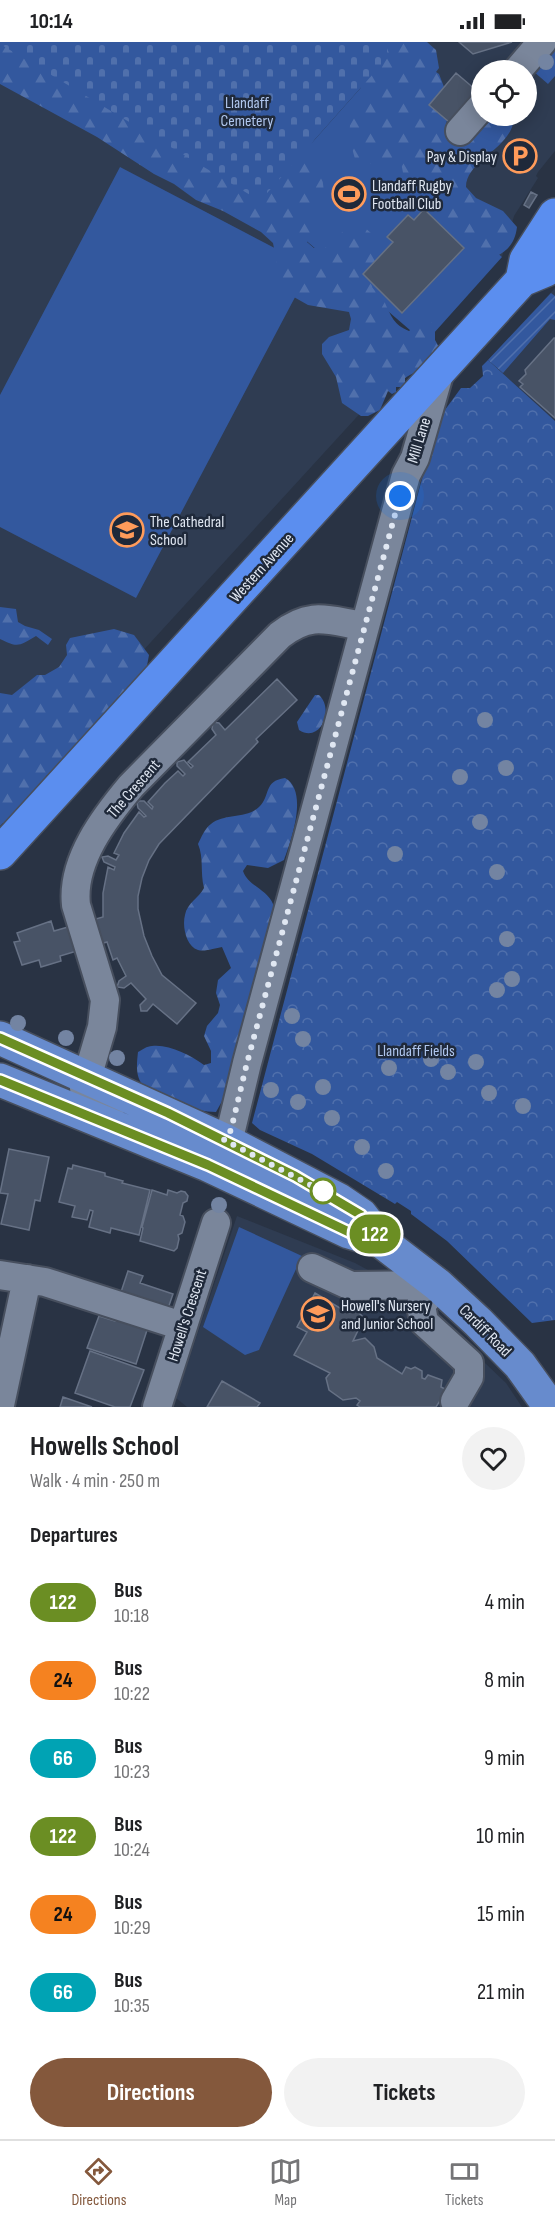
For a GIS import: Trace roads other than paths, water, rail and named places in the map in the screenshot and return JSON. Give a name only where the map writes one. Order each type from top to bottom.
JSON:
[{"type":"highway","name":"Western Avenue","points":[[522,280],[526,260],[554,218]]},
{"type":"highway","name":"Western Avenue","points":[[0,853],[522,280],[546,270],[555,259]]},
{"type":"main road","name":"Cardiff Road","points":[[0,1038],[86,1077],[349,1232],[382,1242],[438,1285],[520,1365],[550,1407]]},
{"type":"main road","name":"Cardiff Road","points":[[0,1080],[113,1125],[216,1152]]},
{"type":"street","points":[[527,60],[542,42]]},
{"type":"street","points":[[460,131],[471,118]]},
{"type":"street","name":"Mill Lane","points":[[216,1152],[231,1130],[406,475],[415,458],[440,370]]},
{"type":"street","name":"The Crescent","points":[[86,1077],[102,1027],[105,1000],[104,989],[92,958],[76,905],[75,894],[83,862],[104,822],[131,786],[289,627],[311,619],[365,626]]},
{"type":"street","points":[[86,1077],[84,1089],[87,1093],[105,1102],[113,1125]]},
{"type":"street","name":"Howell's Crescent","points":[[157,1407],[216,1223]]},
{"type":"street","points":[[312,1268],[351,1286],[438,1285]]},
{"type":"street","points":[[0,1405],[14,1277],[45,1282],[182,1326]]},
{"type":"street","points":[[438,1285],[421,1305],[424,1322],[469,1362],[469,1377],[455,1401]]},
{"type":"place","name":"Pay & Display","points":[[520,156]]},
{"type":"place","name":"Llandaff Rugby Football Club","points":[[349,194]]},
{"type":"place","name":"The Cathedral School","points":[[127,530]]},
{"type":"place","name":"Howell's Nursery and Junior School","points":[[318,1314]]},
{"type":"park label","name":"Llandaff Cemetery","points":[[247,111]]},
{"type":"park label","name":"Llandaff Fields","points":[[416,1050]]}]
